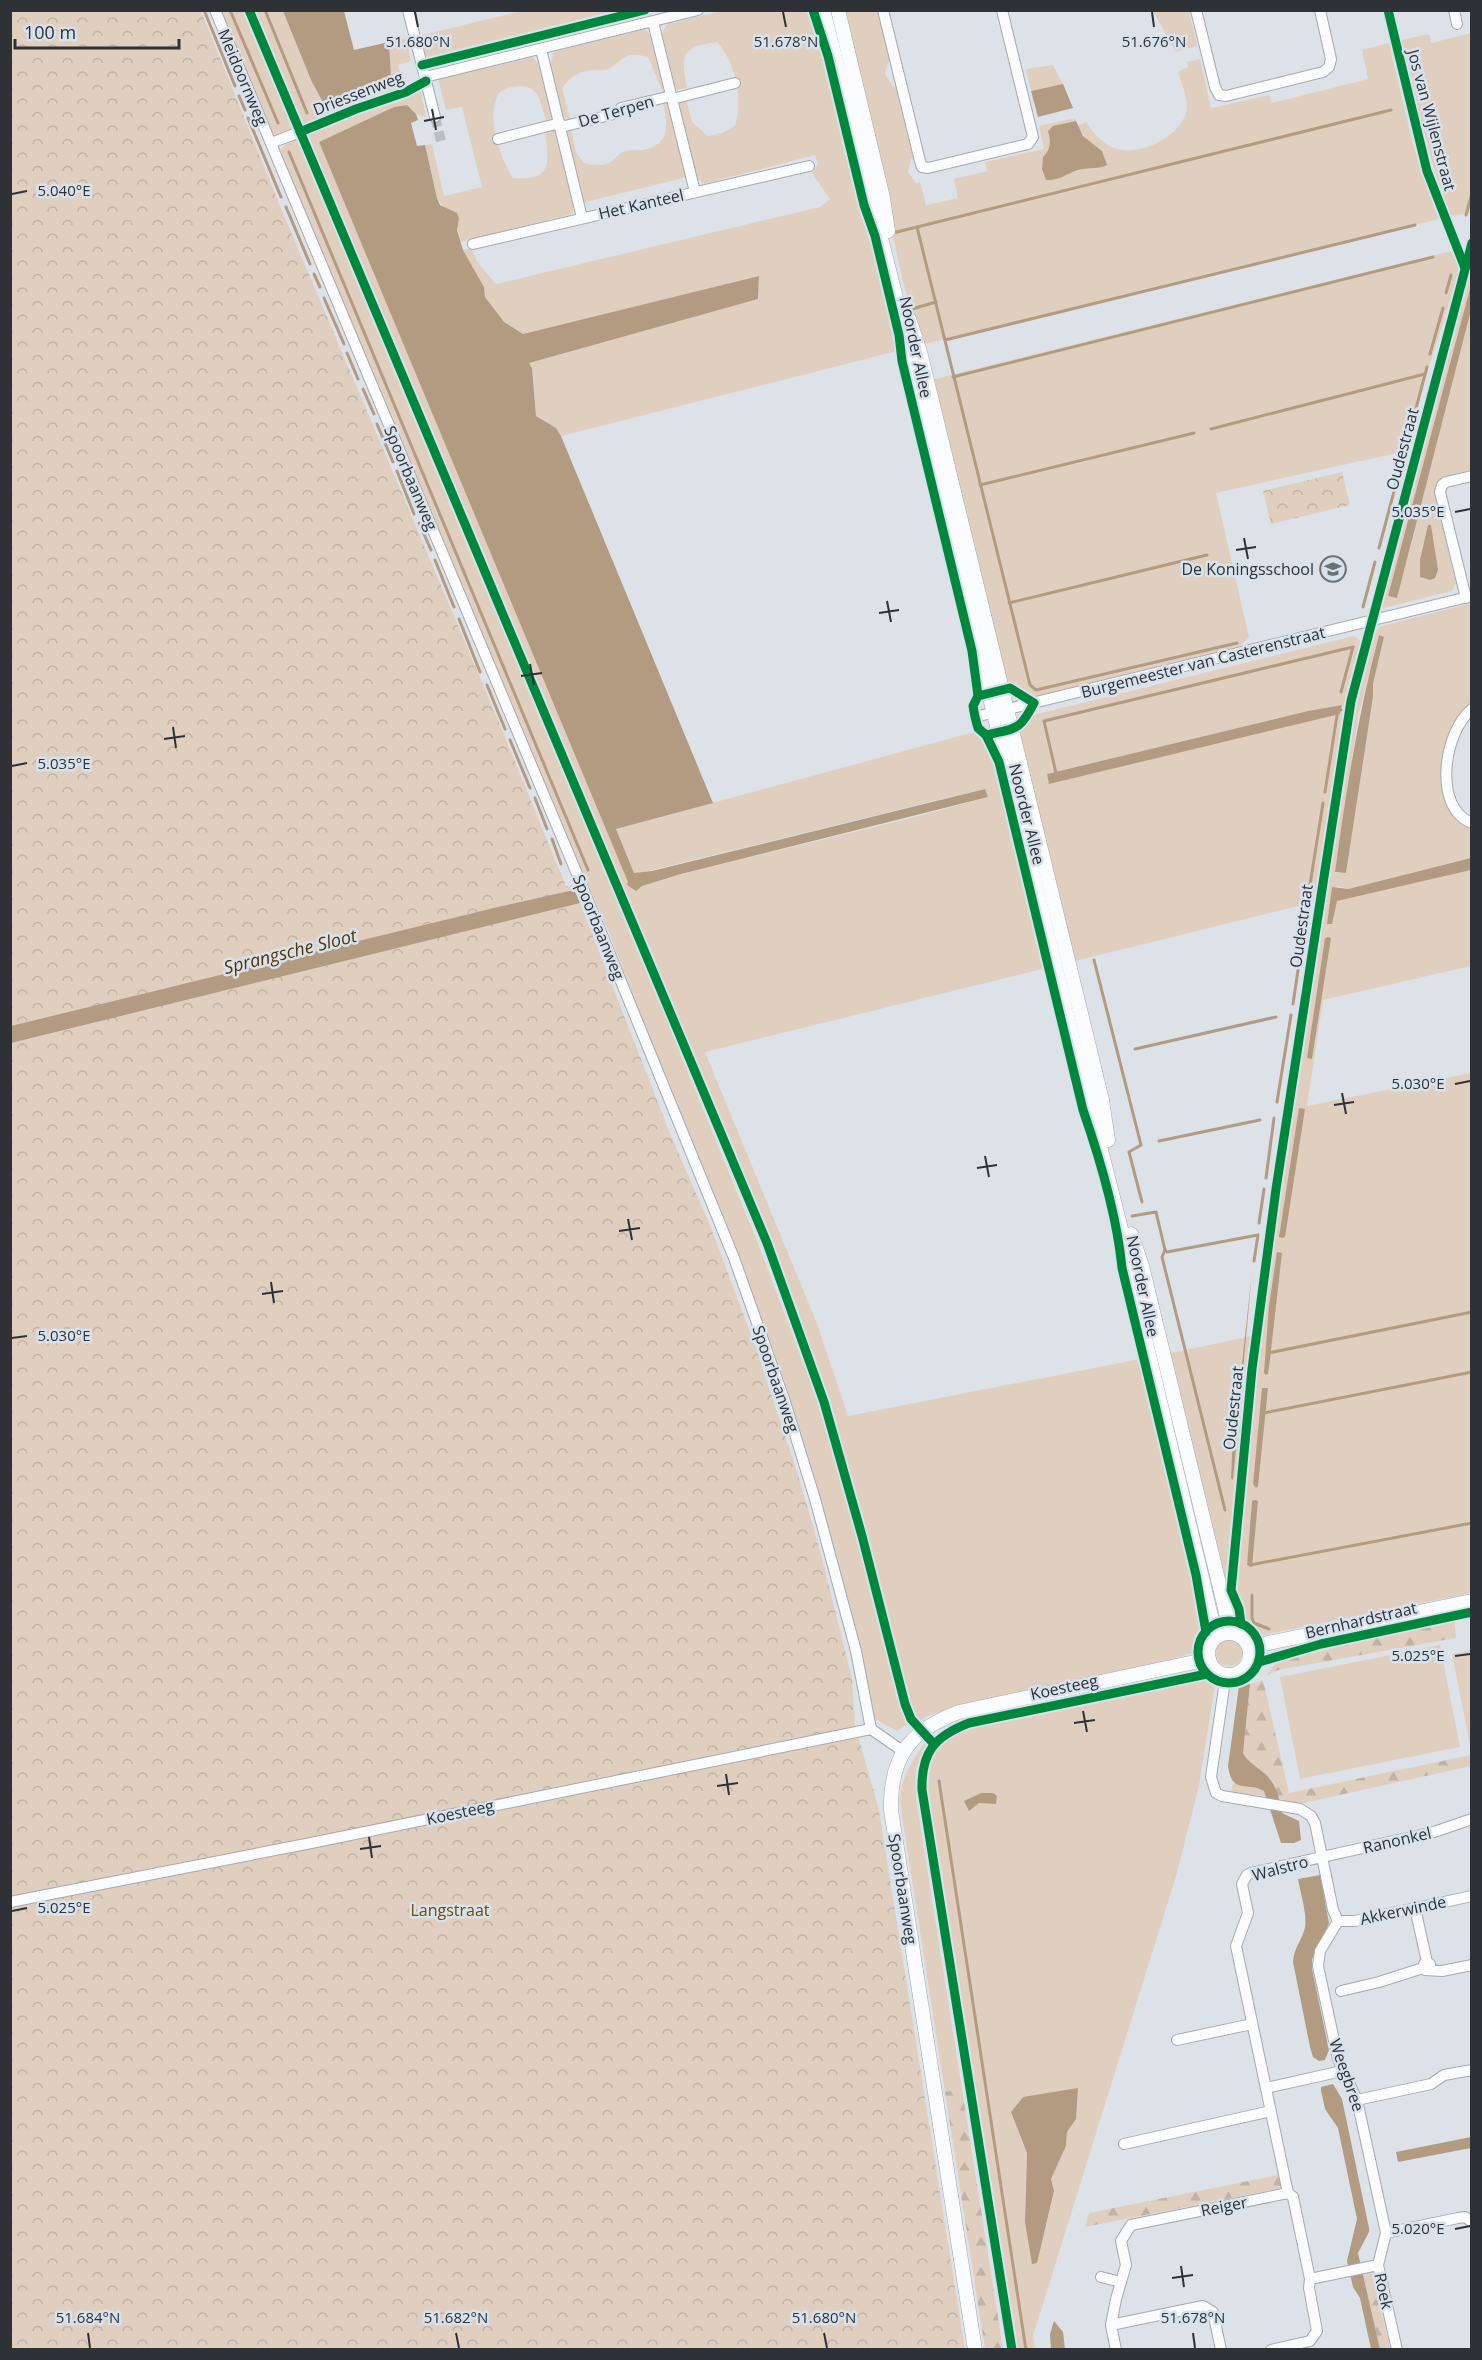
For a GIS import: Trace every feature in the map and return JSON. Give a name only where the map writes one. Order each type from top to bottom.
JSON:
[{"type":"street","name":"Meidoornweg","points":[[215,10],[271,144]]},
{"type":"street","points":[[408,10],[435,117]]},
{"type":"street","name":"Driessenweg","points":[[425,77],[698,10]]},
{"type":"street","name":"Noorder Allee","points":[[823,10],[902,319],[907,355],[993,713],[1072,1006],[1102,1100],[1106,1130],[1133,1243],[1142,1266],[1231,1633]]},
{"type":"street","name":"Noorder Allee","points":[[838,10],[883,198],[885,221],[912,330],[920,352],[1007,709],[1129,1271],[1216,1637]]},
{"type":"street","points":[[883,10],[922,167],[928,168],[1028,144],[1033,137],[1002,10]]},
{"type":"street","points":[[1196,10],[1215,87],[1219,95],[1226,96],[1323,72],[1329,67],[1331,59],[1320,10]]},
{"type":"street","points":[[1454,10],[1457,24]]},
{"type":"street","name":"De Terpen","points":[[653,21],[695,192]]},
{"type":"street","name":"De Terpen","points":[[541,49],[582,218]]},
{"type":"street","name":"De Terpen","points":[[498,139],[618,113],[621,108],[735,83]]},
{"type":"street","points":[[271,144],[300,132]]},
{"type":"street","name":"Spoorbaanweg","points":[[271,144],[580,881],[734,1258],[785,1402],[815,1499],[856,1651],[871,1729]]},
{"type":"street","name":"Het Kanteel","points":[[473,244],[809,166]]},
{"type":"street","points":[[1469,597],[1440,492],[1442,485],[1446,482],[1472,476]]},
{"type":"street","name":"Burgemeester van Casterenstraat","points":[[975,717],[1469,597]]},
{"type":"street","points":[[1472,709],[1461,720],[1451,741],[1446,776],[1451,804],[1460,817],[1472,823]]},
{"type":"street","name":"Bernhardstraat","points":[[1249,1647],[1472,1601]]},
{"type":"street","points":[[1231,1633],[1242,1637],[1249,1647],[1249,1660],[1237,1673],[1226,1674],[1214,1668],[1209,1659],[1210,1644],[1216,1637],[1231,1633]]},
{"type":"street","name":"Spoorbaanweg","points":[[975,2349],[891,1810],[894,1772],[904,1752],[921,1730],[935,1720],[959,1712],[1209,1659]]},
{"type":"street","name":"Akkerwinde","points":[[1226,1674],[1211,1777],[1212,1785],[1216,1793],[1222,1796],[1300,1809],[1311,1816],[1315,1823],[1333,1910],[1338,1921],[1355,1921],[1472,1896]]},
{"type":"street","points":[[871,1729],[904,1752]]},
{"type":"street","name":"Koesteeg","points":[[10,1902],[871,1729]]},
{"type":"street","name":"Ranonkel","points":[[1322,1857],[1434,1832],[1472,1820]]},
{"type":"street","name":"Walstro","points":[[1288,2193],[1236,1946],[1248,1913],[1242,1884],[1251,1873],[1322,1857]]},
{"type":"street","points":[[1415,1908],[1427,1966]]},
{"type":"street","name":"Weegbree","points":[[1338,1921],[1320,1951],[1318,1965],[1342,2071],[1357,2100],[1386,2233]]},
{"type":"street","points":[[1341,1990],[1379,1982],[1427,1966],[1442,1971],[1472,1965]]},
{"type":"street","points":[[1177,2040],[1252,2024]]},
{"type":"street","points":[[1357,2100],[1431,2084],[1444,2075],[1472,2070]]},
{"type":"street","points":[[1266,2088],[1342,2071]]},
{"type":"street","points":[[1124,2144],[1271,2111]]},
{"type":"street","points":[[1271,2349],[1310,2341],[1317,2331],[1309,2288],[1310,2279],[1293,2197],[1288,2193]]},
{"type":"street","name":"Reiger","points":[[1116,2349],[1111,2325],[1126,2265],[1121,2241],[1131,2225],[1288,2193]]},
{"type":"street","points":[[1386,2233],[1458,2218],[1471,2219]]},
{"type":"street","name":"Roek","points":[[1386,2233],[1378,2265],[1397,2349]]},
{"type":"street","points":[[1310,2279],[1378,2265]]},
{"type":"street","points":[[1101,2277],[1121,2282]]},
{"type":"street","points":[[1111,2325],[1203,2306],[1213,2312],[1221,2349]]},
{"type":"green space","name":"Langstraat","points":[[11,11],[201,11],[280,206],[566,886],[573,885],[669,1131],[711,1228],[757,1351],[818,1543],[852,1678],[855,1725],[879,1810],[965,2349],[11,2350]]},
{"type":"green space","points":[[220,11],[245,11],[294,128],[276,137],[268,126]]},
{"type":"green space","points":[[253,11],[283,11],[311,80],[325,104],[329,106],[357,91],[387,83],[391,76],[389,42],[406,38],[411,61],[398,65],[405,90],[307,126],[301,124]]},
{"type":"green space","points":[[521,11],[614,11],[424,58],[419,36]]},
{"type":"green space","points":[[722,11],[811,12],[886,290],[897,351],[561,436],[556,428],[536,416],[532,368],[528,362],[758,299],[759,277],[523,334],[504,322],[485,297],[484,287],[463,250],[471,248],[478,263],[496,284],[820,207],[830,199],[812,173],[818,164],[815,155],[704,184],[696,177],[679,101],[686,99],[692,122],[708,136],[722,133],[735,126],[738,104],[736,81],[729,60],[717,42],[696,47],[686,54],[684,68],[687,88],[676,90],[662,33],[667,24]]},
{"type":"green space","points":[[842,11],[878,11],[890,62],[888,62],[885,74],[893,87],[897,86],[914,158],[911,159],[908,172],[916,183],[920,182],[926,205],[958,198],[954,179],[987,171],[985,162],[1044,149],[1039,126],[1075,118],[1076,121],[1054,126],[1048,131],[1050,145],[1043,157],[1042,169],[1046,180],[1082,169],[1101,168],[1102,151],[1089,142],[1077,126],[1086,122],[1104,142],[1121,150],[1144,148],[1166,138],[1175,131],[1186,113],[1186,97],[1178,72],[1188,67],[1187,62],[1200,59],[1211,108],[1269,95],[1272,103],[1368,79],[1362,50],[1389,43],[1413,144],[1439,219],[921,345],[909,307]]},
{"type":"green space","points":[[1153,11],[1189,11],[1197,46],[1176,52]]},
{"type":"green space","points":[[650,12],[651,15],[540,42],[540,38]]},
{"type":"green space","points":[[644,29],[653,37],[666,88],[662,90],[648,57],[630,55],[609,69],[584,72],[569,80],[562,88],[570,119],[564,118],[550,67],[554,51]]},
{"type":"green space","points":[[1471,33],[1471,213],[1450,216],[1425,141],[1401,40],[1429,34],[1431,43]]},
{"type":"green space","points":[[532,57],[539,63],[552,117],[546,121],[539,99],[533,90],[521,86],[505,89],[498,95],[494,107],[496,139],[513,178],[526,178],[542,173],[546,168],[545,131],[554,129],[574,206],[572,214],[461,242],[456,224],[437,198],[425,145],[432,144],[444,196],[482,187],[462,107],[446,110],[438,79]]},
{"type":"green space","points":[[1053,65],[1063,84],[1031,91],[1026,69]]},
{"type":"green space","points":[[421,92],[426,117],[416,114],[407,105],[394,107],[319,142],[630,885],[636,891],[642,886],[681,874],[988,797],[984,789],[640,873],[634,873],[616,829],[978,731],[984,737],[996,762],[1046,968],[705,1052],[816,1321],[848,1416],[1140,1359],[1198,1600],[1201,1632],[1195,1652],[1153,1665],[948,1709],[927,1716],[919,1722],[911,1713],[905,1697],[867,1535],[846,1464],[801,1326],[769,1242],[321,180],[307,139],[307,134],[311,130],[393,99]]},
{"type":"green space","points":[[663,102],[668,102],[687,177],[582,203],[565,131],[571,129],[576,152],[584,163],[606,164],[625,151],[652,147],[663,138],[666,118]]},
{"type":"green space","points":[[297,139],[304,149],[412,415],[596,847],[759,1246],[812,1386],[859,1537],[895,1689],[902,1708],[911,1722],[897,1731],[870,1716],[850,1606],[796,1421],[610,935],[530,751],[283,159],[281,149],[290,140]]},
{"type":"green space","points":[[1452,251],[1460,269],[1402,452],[1216,493],[1249,637],[1240,646],[1034,697],[1015,684],[1004,683],[931,380]]},
{"type":"green space","points":[[1471,258],[1471,470],[1443,478],[1435,493],[1456,583],[1452,591],[1380,609]]},
{"type":"green space","points":[[1342,472],[1350,505],[1271,524],[1263,491]]},
{"type":"green space","points":[[1471,603],[1471,703],[1455,720],[1448,739],[1445,759],[1448,804],[1454,816],[1471,827],[1471,858],[1348,889],[1337,886],[1332,920],[1336,901],[1471,870],[1471,966],[1323,1000],[1307,1106],[1471,1073],[1471,1593],[1258,1636],[1244,1624],[1234,1588],[1234,1579],[1238,1564],[1266,1293],[1355,700],[1375,631],[1382,626]],"holes":[[[1379,635],[1384,637],[1373,684],[1373,697],[1346,873],[1336,873],[1359,713]]]},
{"type":"green space","points":[[1354,636],[1362,642],[1345,710],[1315,902],[1071,962],[1018,734],[1037,714]],"holes":[[[1342,705],[1345,709],[1340,714],[1049,783],[1047,774],[1308,711]]]},
{"type":"green space","points":[[1252,1336],[1228,1586],[1225,1593],[1166,1354]]},
{"type":"green space","points":[[1454,1619],[1456,1638],[1278,1670],[1266,1676],[1276,1662]]},
{"type":"green space","points":[[1229,1640],[1238,1644],[1242,1653],[1238,1662],[1229,1666],[1220,1662],[1216,1653],[1220,1644]]},
{"type":"green space","points":[[1440,1645],[1460,1747],[1300,1779],[1280,1677]]},
{"type":"green space","points":[[1471,1650],[1472,1745],[1470,1745],[1452,1654]]},
{"type":"green space","points":[[1207,1679],[1215,1684],[1199,1786],[1177,1873],[1033,2336],[1035,2349],[1015,2349],[924,1783],[934,1751],[946,1738],[963,1728],[1170,1683]],"holes":[[[1023,2097],[1076,2119],[1067,2132],[1066,2146],[1051,2179],[1054,2191],[1046,2226],[1025,2210],[1027,2153],[1011,2112]]]},
{"type":"green space","points":[[1263,1680],[1289,1793],[1471,1755],[1471,1766],[1294,1805],[1279,1798],[1271,1784],[1243,1753],[1250,1684]]},
{"type":"green space","points":[[931,1735],[916,1768],[916,1798],[962,2089],[945,2092],[900,1803],[906,1775]]},
{"type":"green space","points":[[1233,1783],[1262,1789],[1267,1796],[1231,1793]]},
{"type":"green space","points":[[962,2089],[1003,2349],[985,2349],[945,2092]]},
{"type":"green space","points":[[1278,2175],[1282,2188],[1085,2227],[1089,2213]]},
{"type":"green space","points":[[1372,2273],[1390,2349],[1380,2349],[1363,2275]]},
{"type":"shaded area","points":[[283,11],[344,11],[354,50],[389,42],[391,76],[387,83],[357,91],[329,106],[324,104],[311,80]]},
{"type":"shaded area","points":[[1063,84],[1073,108],[1038,117],[1031,91]]},
{"type":"shaded area","points":[[407,105],[416,114],[418,120],[411,123],[417,146],[425,145],[437,198],[440,205],[457,213],[459,218],[457,230],[463,250],[484,287],[485,297],[504,322],[523,334],[759,276],[758,299],[529,363],[532,368],[536,416],[556,428],[561,436],[713,803],[616,829],[634,873],[652,871],[985,789],[988,797],[681,874],[642,886],[636,891],[627,885],[628,882],[319,142],[394,107]]},
{"type":"shaded area","points":[[1076,121],[1083,136],[1102,151],[1107,165],[1078,170],[1059,178],[1046,180],[1042,169],[1043,157],[1050,145],[1048,131],[1053,126]]},
{"type":"shaded area","points":[[1471,285],[1471,310],[1397,598],[1388,596]]},
{"type":"shaded area","points":[[1428,525],[1431,525],[1438,570],[1435,578],[1430,580],[1420,577],[1420,560]]},
{"type":"shaded area","points":[[1379,635],[1384,637],[1373,684],[1373,697],[1346,873],[1335,872],[1353,753]]},
{"type":"shaded area","points":[[1342,705],[1340,714],[1049,784],[1047,774],[1308,711]]},
{"type":"shaded area","points":[[1471,858],[1471,870],[1337,901],[1332,924],[1327,924],[1332,887],[1348,889]]},
{"type":"shaded area","name":"Sprangsche Sloot","points":[[574,890],[580,903],[11,1043],[11,1026]]},
{"type":"shaded area","points":[[1325,938],[1331,938],[1312,1059],[1307,1058]]},
{"type":"shaded area","points":[[1299,1108],[1305,1109],[1285,1237],[1282,1238],[1279,1237]]},
{"type":"shaded area","points":[[1277,1252],[1282,1253],[1270,1359],[1266,1375],[1264,1373],[1269,1306]]},
{"type":"shaded area","points":[[1252,1272],[1233,1480],[1231,1478],[1232,1455]]},
{"type":"shaded area","points":[[1262,1388],[1268,1388],[1256,1488],[1253,1484]]},
{"type":"shaded area","points":[[1252,1501],[1258,1501],[1252,1567],[1247,1565]]},
{"type":"shaded area","points":[[1250,1684],[1243,1753],[1272,1782],[1279,1797],[1282,1813],[1299,1821],[1301,1840],[1294,1843],[1281,1843],[1264,1791],[1236,1784],[1230,1775],[1228,1766],[1239,1686]]},
{"type":"shaded area","points":[[981,1793],[993,1793],[997,1796],[996,1804],[979,1803],[969,1811],[964,1801]]},
{"type":"shaded area","points":[[1320,1875],[1329,1923],[1312,1959],[1312,1969],[1329,2050],[1325,2060],[1319,2061],[1313,2057],[1310,2047],[1293,1962],[1305,1926],[1305,1913],[1298,1879]]},
{"type":"shaded area","points":[[1333,2084],[1342,2099],[1369,2228],[1358,2253],[1380,2349],[1371,2349],[1360,2298],[1353,2287],[1347,2261],[1357,2219],[1338,2128],[1325,2109],[1321,2090],[1321,2087]]},
{"type":"shaded area","points":[[1078,2088],[1076,2119],[1067,2132],[1066,2146],[1051,2179],[1054,2191],[1037,2263],[1032,2264],[1025,2222],[1027,2153],[1011,2112],[1023,2097]]},
{"type":"shaded area","points":[[1471,2137],[1471,2148],[1398,2162],[1396,2152]]},
{"type":"shaded area","points":[[1054,2321],[1063,2332],[1065,2349],[1051,2349],[1050,2334]]},
{"type":"waterway","points":[[204,10],[235,86]]},
{"type":"waterway","points":[[230,10],[278,123]]},
{"type":"waterway","points":[[265,10],[307,113]]},
{"type":"waterway","points":[[239,96],[245,110]]},
{"type":"waterway","points":[[1237,643],[1036,690],[1030,685],[917,227],[1391,110]]},
{"type":"waterway","points":[[248,118],[281,197]]},
{"type":"waterway","points":[[289,152],[588,870]]},
{"type":"waterway","points":[[1466,215],[1472,193]]},
{"type":"waterway","points":[[286,207],[310,264]]},
{"type":"waterway","points":[[945,340],[1415,225]]},
{"type":"waterway","points":[[893,233],[917,227]]},
{"type":"waterway","points":[[953,377],[1433,257]]},
{"type":"waterway","points":[[314,274],[320,287]]},
{"type":"waterway","points":[[1446,293],[1451,275]]},
{"type":"waterway","points":[[324,298],[344,344]]},
{"type":"waterway","points":[[912,309],[936,302]]},
{"type":"waterway","points":[[1430,354],[1443,308]]},
{"type":"waterway","points":[[347,353],[358,379]]},
{"type":"waterway","points":[[1379,548],[1427,367]]},
{"type":"waterway","points":[[1211,429],[1425,374]]},
{"type":"waterway","points":[[363,389],[374,414]]},
{"type":"waterway","points":[[377,424],[393,462]]},
{"type":"waterway","points":[[980,485],[1194,433]]},
{"type":"waterway","points":[[397,471],[414,514]]},
{"type":"waterway","points":[[419,523],[431,550]]},
{"type":"waterway","points":[[1009,603],[1207,555]]},
{"type":"waterway","points":[[435,560],[454,607]]},
{"type":"waterway","points":[[1363,607],[1375,562]]},
{"type":"waterway","points":[[459,619],[480,672]]},
{"type":"waterway","points":[[1056,773],[1044,721],[1353,647],[1341,692]]},
{"type":"waterway","points":[[487,685],[505,729]]},
{"type":"waterway","points":[[1325,792],[1338,709],[1341,710]]},
{"type":"waterway","points":[[510,740],[530,788]]},
{"type":"waterway","points":[[535,798],[547,829]]},
{"type":"waterway","points":[[1309,891],[1323,803]]},
{"type":"waterway","points":[[552,839],[561,864]]},
{"type":"waterway","points":[[1293,1004],[1306,916]]},
{"type":"waterway","points":[[1094,960],[1141,1145],[1129,1152],[1142,1202]]},
{"type":"waterway","points":[[1277,1102],[1291,1015]]},
{"type":"waterway","points":[[1135,1049],[1276,1017]]},
{"type":"waterway","points":[[1266,1178],[1274,1118]]},
{"type":"waterway","points":[[1159,1141],[1260,1120]]},
{"type":"waterway","points":[[1259,1223],[1264,1189]]},
{"type":"waterway","points":[[1132,1216],[1156,1212],[1167,1252],[1258,1235],[1254,1261]]},
{"type":"waterway","points":[[1165,1250],[1162,1257],[1225,1510]]},
{"type":"waterway","points":[[1268,1353],[1472,1312]]},
{"type":"waterway","points":[[1264,1413],[1472,1372]]},
{"type":"waterway","points":[[1250,1565],[1472,1523]]},
{"type":"waterway","points":[[1252,1595],[1254,1623],[1269,1629]]},
{"type":"waterway","points":[[939,1781],[1026,2350]]},
{"type":"tunnel","points":[[435,117],[441,141]]},
{"type":"cycle path","points":[[249,10],[767,1243],[824,1402],[862,1536],[905,1704],[911,1719],[933,1743]]},
{"type":"cycle path","points":[[422,65],[645,10]]},
{"type":"cycle path","points":[[813,10],[828,56],[864,205],[875,236],[899,335],[902,361],[972,651],[978,696],[973,706],[975,717],[978,728],[986,735],[999,762],[1083,1110],[1107,1188],[1122,1268],[1196,1575],[1206,1632]]},
{"type":"cycle path","name":"Jos van Wijlenstraat","points":[[1388,10],[1427,171],[1465,268]]},
{"type":"cycle path","points":[[300,132],[406,92],[426,81]]},
{"type":"cycle path","name":"Oudestraat","points":[[1241,1624],[1239,1609],[1231,1590],[1252,1369],[1276,1189],[1351,701],[1472,243]]},
{"type":"cycle path","points":[[978,696],[1010,688],[1034,703],[1016,727],[986,735]]},
{"type":"cycle path","points":[[1259,1662],[1321,1644],[1472,1612]]},
{"type":"cycle path","points":[[1229,1621],[1246,1626],[1251,1630],[1255,1635],[1260,1652],[1255,1669],[1251,1674],[1246,1678],[1229,1683],[1212,1678],[1207,1674],[1203,1669],[1198,1652],[1203,1635],[1207,1630],[1212,1626],[1229,1621]]},
{"type":"cycle path","points":[[1012,2350],[922,1790],[924,1765],[932,1747],[939,1740],[969,1723],[1207,1674]]},
{"type":"place","name":"De Koningsschool","points":[[1333,569]]}]
